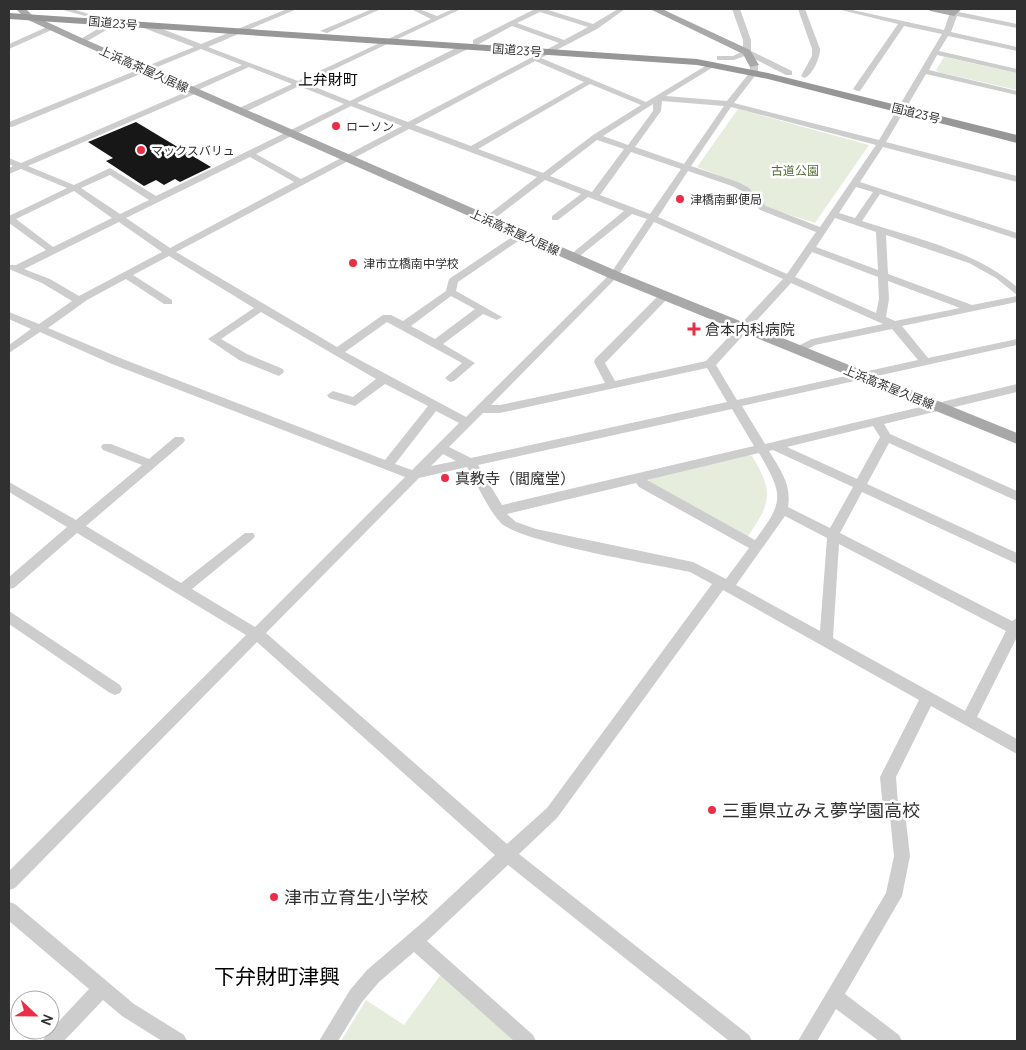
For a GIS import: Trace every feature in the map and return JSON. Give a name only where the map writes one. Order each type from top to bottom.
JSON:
[{"type":"highway","name":"国道23号","points":[[18,12],[85,14],[324,31],[465,47],[555,47]]},
{"type":"highway","name":"国道23号","points":[[18,12],[144,25],[476,42],[716,61],[904,105],[1017,136]]},
{"type":"highway","name":"国道23号","points":[[754,69],[805,76],[857,89],[904,105]]},
{"type":"main road","points":[[655,9],[747,52],[754,69]]},
{"type":"main road","points":[[933,9],[956,11]]},
{"type":"main road","name":"上浜高茶屋久居線","points":[[18,12],[290,134],[614,275],[1017,439]]},
{"type":"street","points":[[64,9],[85,14]]},
{"type":"street","points":[[9,125],[293,9]]},
{"type":"street","points":[[324,31],[377,9]]},
{"type":"street","points":[[414,9],[437,19]]},
{"type":"street","points":[[240,111],[458,9]]},
{"type":"street","points":[[476,42],[540,9],[594,28]]},
{"type":"street","points":[[9,350],[79,300],[533,58],[594,28],[622,9]]},
{"type":"street","points":[[736,9],[747,40],[747,52]]},
{"type":"street","points":[[802,9],[816,48],[816,56],[805,76]]},
{"type":"street","points":[[840,9],[1017,49]]},
{"type":"street","points":[[480,409],[500,409],[710,364],[789,279],[881,144],[936,53],[956,11],[1014,24]]},
{"type":"street","points":[[81,41],[116,22]]},
{"type":"street","points":[[857,89],[903,22]]},
{"type":"street","points":[[512,24],[555,47]]},
{"type":"street","points":[[144,25],[652,218],[894,325],[926,362]]},
{"type":"street","points":[[9,47],[52,28]]},
{"type":"street","points":[[12,267],[53,251],[465,47]]},
{"type":"street","points":[[487,220],[596,138],[646,105],[716,61],[734,58],[747,52]]},
{"type":"street","points":[[747,52],[790,73]]},
{"type":"street","points":[[936,53],[1017,71]]},
{"type":"street","points":[[533,58],[646,105]]},
{"type":"street","points":[[9,172],[248,65]]},
{"type":"street","points":[[9,882],[412,475],[614,275],[754,69]]},
{"type":"street","points":[[925,71],[1017,92]]},
{"type":"street","points":[[472,149],[589,82]]},
{"type":"street","points":[[658,98],[729,104],[1017,179]]},
{"type":"street","points":[[555,218],[591,194],[629,149],[657,111],[658,98]]},
{"type":"street","points":[[596,138],[735,184],[745,189],[763,208],[822,231]]},
{"type":"street","points":[[250,153],[300,182]]},
{"type":"street","points":[[9,160],[75,188],[169,252],[260,308],[384,379],[466,422]]},
{"type":"street","points":[[53,251],[9,219],[110,171],[156,200]]},
{"type":"street","points":[[854,183],[1017,234]]},
{"type":"street","points":[[858,222],[878,191]]},
{"type":"street","points":[[573,257],[631,210]]},
{"type":"street","points":[[833,214],[982,266],[999,276],[1017,292]]},
{"type":"street","points":[[880,319],[884,299],[881,230]]},
{"type":"street","points":[[403,326],[451,292],[453,281],[521,235]]},
{"type":"street","points":[[810,248],[973,309]]},
{"type":"street","points":[[12,267],[46,281],[60,291],[79,300]]},
{"type":"street","points":[[126,275],[168,302]]},
{"type":"street","points":[[451,292],[497,317]]},
{"type":"street","points":[[612,385],[598,362],[665,295]]},
{"type":"street","points":[[798,350],[812,342],[1017,299]]},
{"type":"street","points":[[260,308],[213,339],[243,357],[279,372]]},
{"type":"street","points":[[436,344],[482,309]]},
{"type":"street","points":[[9,315],[116,361],[412,475],[471,464],[1017,342]]},
{"type":"street","points":[[338,352],[387,317],[470,363],[450,378]]},
{"type":"street","points":[[328,1041],[356,996],[373,976],[449,909],[552,813],[724,584],[772,529],[782,509],[784,490],[781,481],[710,364]]},
{"type":"street","points":[[333,395],[354,402],[384,379]]},
{"type":"street","points":[[498,511],[1017,388]]},
{"type":"street","points":[[387,466],[434,406]]},
{"type":"street","points":[[876,421],[886,437],[1017,496]]},
{"type":"street","points":[[826,640],[833,535],[886,437]]},
{"type":"street","points":[[9,584],[179,440]]},
{"type":"street","points":[[773,445],[1017,559]]},
{"type":"street","points":[[107,447],[151,464]]},
{"type":"street","points":[[440,448],[471,464],[498,511],[512,525],[528,532],[693,567],[1017,747]]},
{"type":"street","points":[[640,477],[643,484],[758,547]]},
{"type":"street","points":[[9,486],[257,633],[506,854],[743,1041]]},
{"type":"street","points":[[782,509],[1016,627],[968,719]]},
{"type":"street","points":[[183,589],[249,536]]},
{"type":"street","points":[[9,617],[115,689]]},
{"type":"street","points":[[807,1041],[894,896],[902,856],[897,813],[891,809],[888,778],[928,697]]},
{"type":"street","points":[[9,910],[128,1010],[178,1041]]},
{"type":"street","points":[[413,940],[527,1041]]},
{"type":"street","points":[[52,1041],[102,988]]},
{"type":"street","points":[[834,997],[893,1041]]},
{"type":"green space","points":[[944,57],[1017,73],[1017,90],[938,72],[936,70]]},
{"type":"green space","name":"古道公園","points":[[738,109],[869,145],[815,223],[772,209],[762,203],[747,186],[697,167]]},
{"type":"green space","points":[[749,455],[752,456],[764,479],[767,497],[761,515],[748,536],[743,536],[648,484],[649,479]]},
{"type":"green space","points":[[442,973],[519,1041],[341,1041],[366,1000],[404,1025]]},
{"type":"building","name":"マックスバリュ","points":[[136,122],[211,167],[180,182],[175,179],[164,185],[156,180],[144,186],[106,161],[113,158],[88,142]]},
{"type":"place","name":"ローソン","points":[[336,126]]},
{"type":"place","name":"マックスバリュ","points":[[141,150]]},
{"type":"place","name":"津橋南郵便局","points":[[680,199]]},
{"type":"place","name":"津市立橋南中学校","points":[[353,263]]},
{"type":"place","name":"倉本内科病院","points":[[694,329]]},
{"type":"place","name":"真教寺（閻魔堂）","points":[[445,478]]},
{"type":"place","name":"三重県立みえ夢学園高校","points":[[712,810]]},
{"type":"place","name":"津市立育生小学校","points":[[274,897]]},
{"type":"district","name":"上弁財町","points":[[328,79]]},
{"type":"district","name":"下弁財町津興","points":[[277,976]]}]
